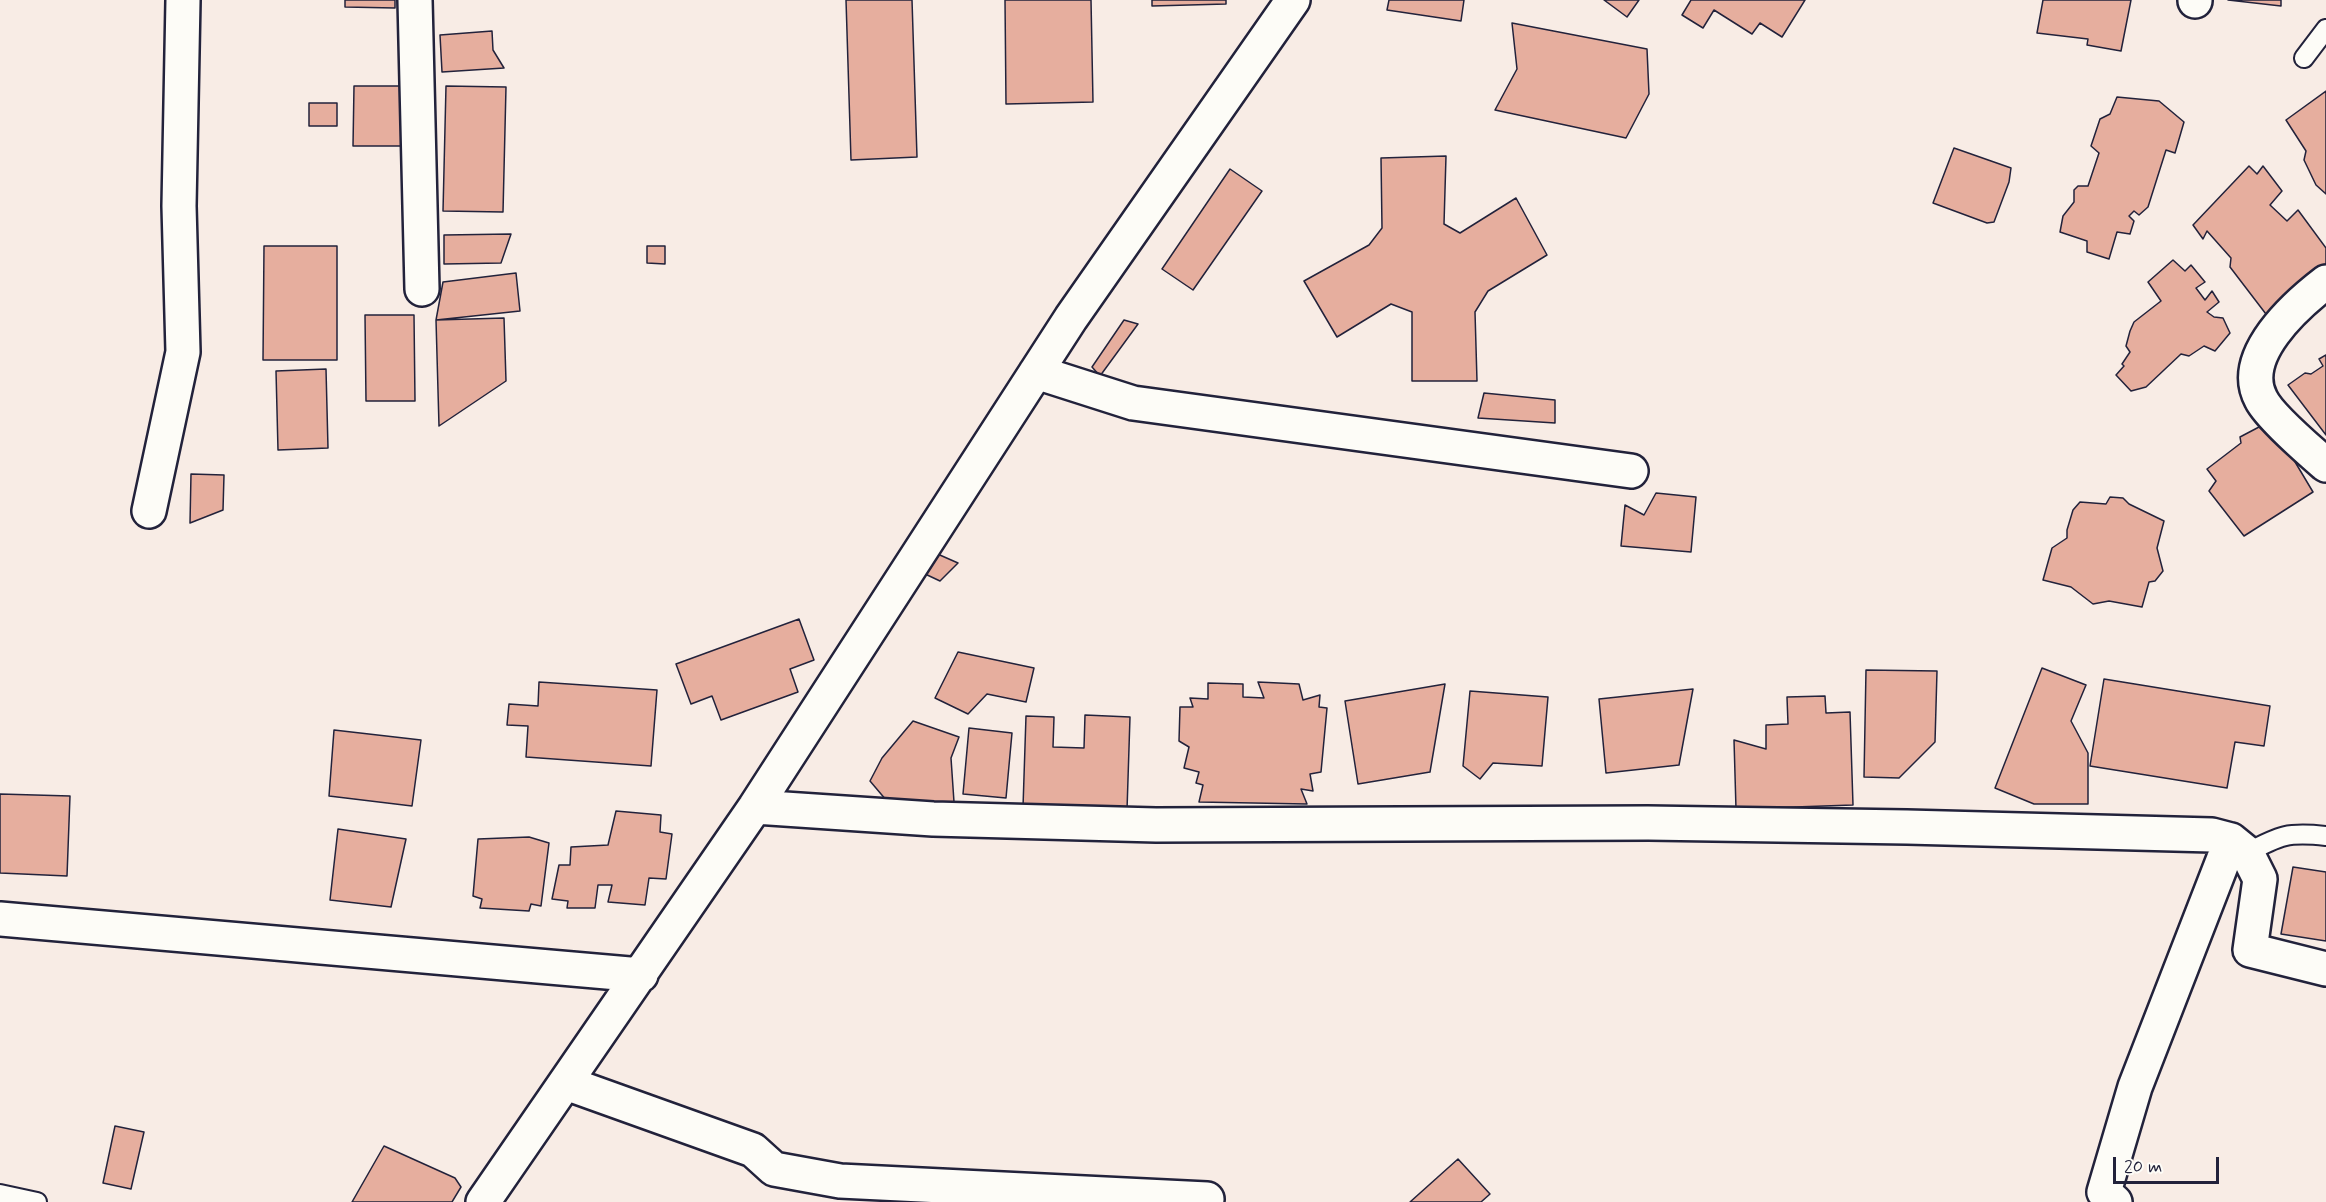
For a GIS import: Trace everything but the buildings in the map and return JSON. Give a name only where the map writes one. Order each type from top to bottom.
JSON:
[{"type":"street","points":[[149,511],[183,352],[179,206],[183,0]]},
{"type":"street","points":[[415,0],[422,289]]},
{"type":"street","points":[[483,1202],[755,807],[1036,372],[1185,151],[1293,0]]},
{"type":"street","points":[[2326,282],[2297,303],[2285,317],[2256,370],[2260,399],[2305,447],[2326,465]]},
{"type":"street","points":[[1036,372],[1133,403],[1631,471]]},
{"type":"street","points":[[755,807],[933,819],[1156,825],[1907,826],[2212,835],[2239,846],[2260,879],[2250,950],[2326,969]]},
{"type":"street","points":[[2115,1202],[2104,1192],[2135,1087],[2239,846]]},
{"type":"street","points":[[0,919],[641,975]]},
{"type":"street","points":[[566,1083],[753,1150],[774,1169],[840,1181],[1207,1199]]},
{"type":"lane","points":[[2304,58],[2326,29]]},
{"type":"lane","points":[[2239,846],[2294,833],[2326,836]]},
{"type":"lane","points":[[0,1194],[37,1202]]}]
